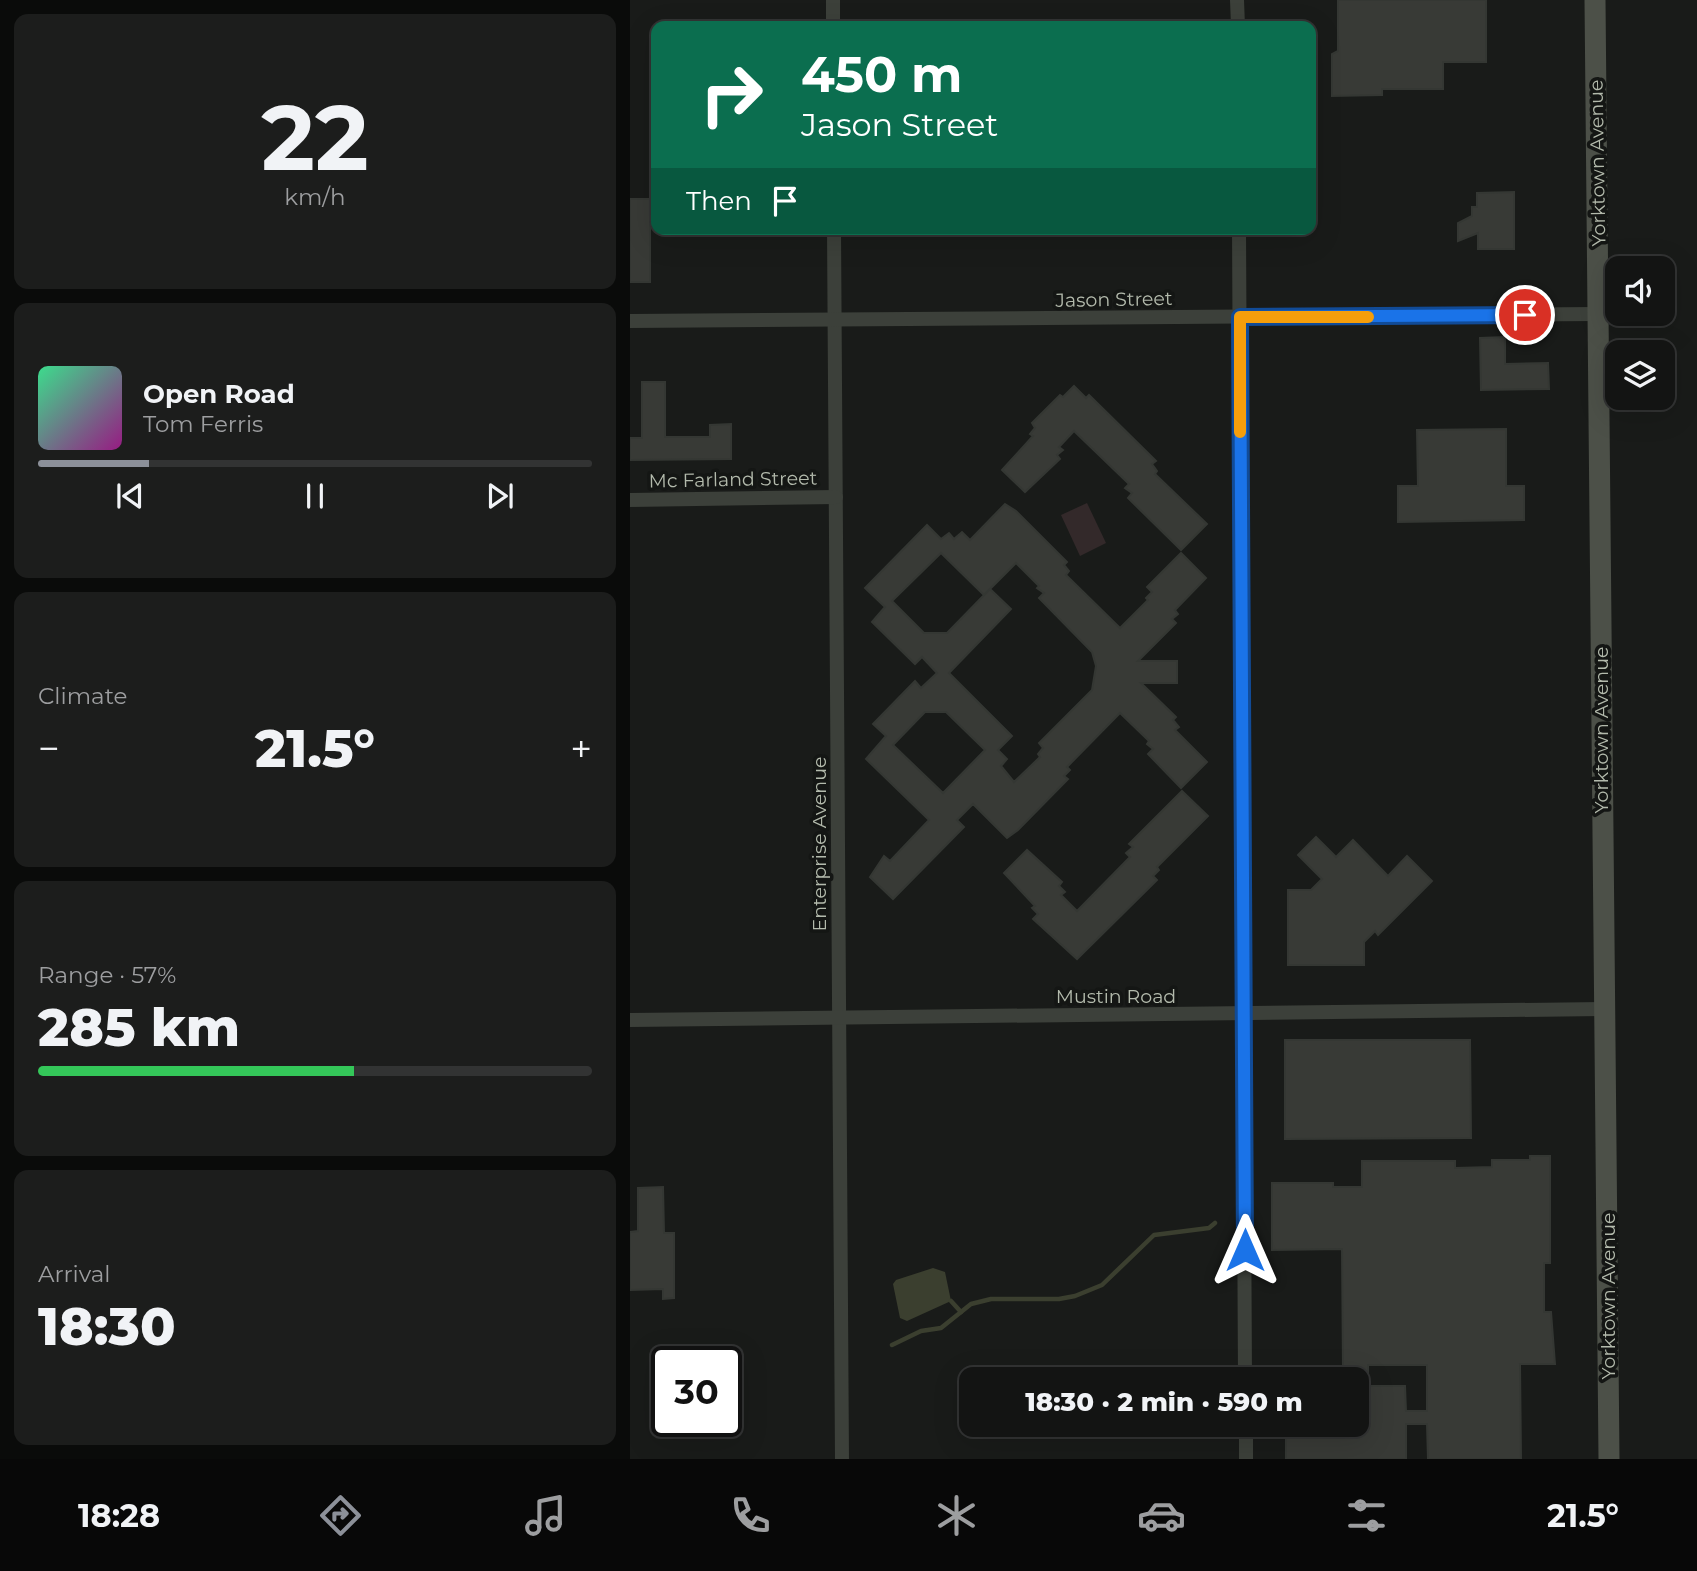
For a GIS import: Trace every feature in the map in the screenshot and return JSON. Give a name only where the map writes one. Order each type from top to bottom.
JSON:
[{"type":"main road","name":"Yorktown Avenue","points":[[1595,0],[1609,1459]]},
{"type":"street","points":[[833,0],[833,21]]},
{"type":"street","points":[[1237,0],[1238,21]]},
{"type":"street","name":"Enterprise Avenue","points":[[834,235],[842,1459]]},
{"type":"street","points":[[1239,235],[1245,1367]]},
{"type":"street","name":"Jason Street","points":[[630,321],[1598,314]]},
{"type":"street","name":"Mc Farland Street","points":[[630,499],[836,497]]},
{"type":"street","name":"Mustin Road","points":[[630,1020],[1603,1009]]},
{"type":"street","points":[[1245,1437],[1245,1459]]},
{"type":"shaded area","points":[[1087,503],[1106,543],[1080,556],[1061,515]]},
{"type":"shaded area","points":[[933,1268],[945,1272],[951,1301],[907,1321],[900,1318],[893,1284],[896,1280]]},
{"type":"building","points":[[1338,0],[1486,0],[1486,62],[1443,62],[1443,89],[1382,89],[1382,95],[1332,96],[1332,54],[1338,51]]},
{"type":"building","points":[[1514,192],[1514,249],[1478,249],[1478,233],[1458,241],[1458,223],[1472,216],[1472,207],[1477,207],[1477,193]]},
{"type":"building","points":[[630,199],[650,199],[650,282],[630,282]]},
{"type":"building","points":[[1505,337],[1505,364],[1548,363],[1549,389],[1481,390],[1480,338]]},
{"type":"building","points":[[642,382],[665,382],[665,437],[710,437],[710,425],[731,424],[731,459],[630,460],[630,438],[642,438]]},
{"type":"building","points":[[1074,386],[1086,398],[1089,395],[1156,461],[1152,464],[1157,471],[1155,474],[1207,524],[1181,550],[1128,498],[1132,493],[1125,488],[1129,484],[1074,431],[1059,447],[1063,450],[1057,455],[1060,459],[1025,492],[1002,470],[1033,436],[1030,434],[1035,428],[1032,423],[1060,395],[1063,397]]},
{"type":"building","points":[[1506,429],[1506,486],[1524,486],[1524,520],[1398,522],[1398,486],[1418,486],[1417,430]]},
{"type":"building","points":[[1005,504],[1016,511],[1067,562],[1064,565],[1069,571],[1066,575],[1120,628],[1148,600],[1146,598],[1152,592],[1147,587],[1181,553],[1206,578],[1175,610],[1178,614],[1172,619],[1176,623],[1138,661],[1177,661],[1177,683],[1141,683],[1176,717],[1173,720],[1179,727],[1175,730],[1207,762],[1181,788],[1148,754],[1153,749],[1147,744],[1149,741],[1120,713],[1067,767],[1070,770],[1064,776],[1068,779],[1018,830],[1007,838],[973,804],[957,820],[964,827],[893,899],[870,877],[884,856],[890,861],[929,820],[866,759],[886,736],[873,724],[915,681],[921,688],[937,673],[922,657],[915,664],[872,622],[885,607],[865,588],[927,525],[941,539],[949,533],[954,539],[962,532],[970,540]],"holes":[[[941,553],[984,595],[990,589],[947,633],[924,633],[892,601]],[[1016,563],[1044,593],[1039,598],[1092,652],[1096,666],[1092,690],[1039,743],[1043,748],[1038,754],[1040,757],[1014,782],[1001,766],[1007,759],[998,750],[1012,736],[949,673],[1011,609],[990,589]],[[925,712],[946,712],[985,750],[943,793],[893,745]]]},
{"type":"building","points":[[1182,791],[1208,816],[1157,867],[1159,870],[1153,876],[1157,880],[1077,959],[1033,919],[1038,914],[1032,908],[1035,906],[1004,873],[1027,850],[1062,882],[1059,886],[1065,892],[1061,895],[1077,911],[1130,857],[1126,853],[1133,847],[1129,844]]},
{"type":"building","points":[[1316,837],[1336,857],[1353,840],[1388,876],[1407,856],[1432,881],[1378,935],[1375,931],[1364,942],[1364,965],[1288,965],[1288,890],[1311,890],[1322,879],[1298,855]]},
{"type":"building","points":[[1285,1040],[1470,1040],[1471,1138],[1285,1139]]},
{"type":"building","points":[[1530,1156],[1550,1156],[1550,1263],[1544,1263],[1544,1312],[1551,1312],[1555,1364],[1520,1364],[1521,1459],[1428,1459],[1427,1424],[1406,1424],[1406,1459],[1286,1459],[1286,1437],[1369,1437],[1369,1386],[1405,1386],[1406,1411],[1427,1411],[1427,1365],[1343,1367],[1342,1249],[1272,1250],[1272,1183],[1333,1183],[1333,1187],[1362,1187],[1362,1161],[1455,1161],[1455,1168],[1492,1167],[1492,1160],[1530,1160]]},
{"type":"building","points":[[663,1187],[664,1233],[674,1233],[674,1298],[663,1299],[663,1289],[630,1290],[630,1232],[638,1231],[638,1188]]},
{"type":"waterway","points":[[892,1345],[921,1331],[941,1328],[971,1304],[991,1299],[1059,1299],[1075,1296],[1102,1285],[1154,1235],[1209,1228],[1215,1223]]},
{"type":"waterway","points":[[951,1301],[961,1312]]},
{"type":"slow traffic","points":[[1240,432],[1240,317],[1368,317]]},
{"type":"route","points":[[1245,1250],[1240,317],[1525,315]]}]
